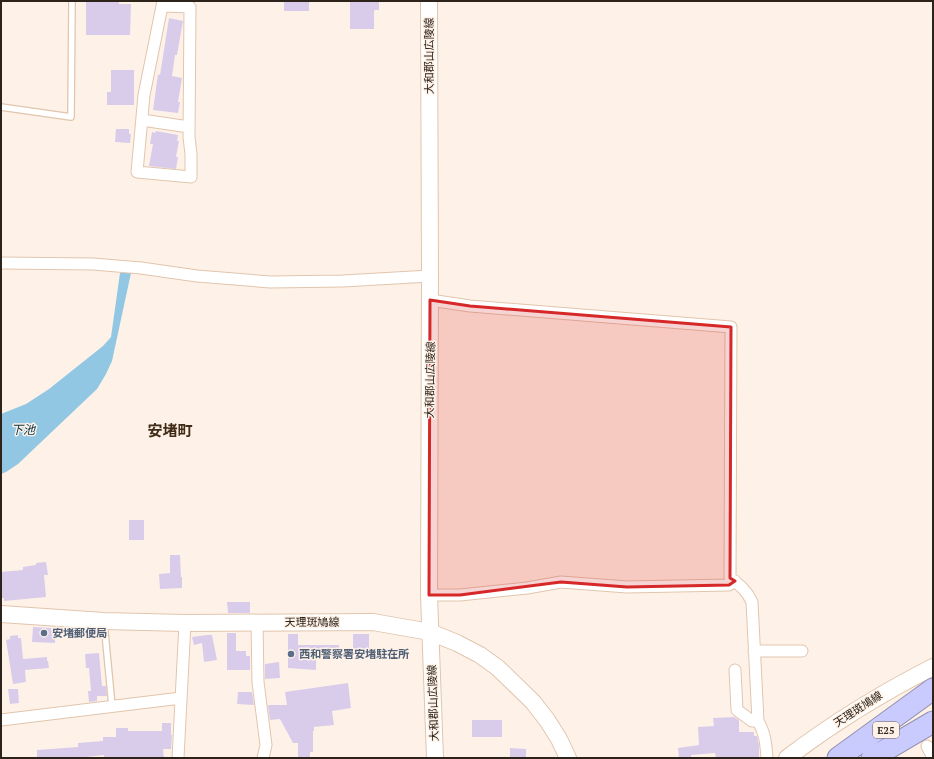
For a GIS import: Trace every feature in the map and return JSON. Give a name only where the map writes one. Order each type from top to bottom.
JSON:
[{"type":"highway","points":[[838,758],[933,689]]},
{"type":"highway","name":"E25","points":[[838,758],[933,702]]},
{"type":"highway","name":"E25","points":[[872,758],[933,722]]},
{"type":"main road","name":"大和郡山広陵線","points":[[429,1],[430,632],[435,758]]},
{"type":"main road","name":"天理斑鳩線","points":[[1,614],[104,621],[185,623],[373,622],[430,632],[457,643],[480,655],[498,668],[533,702],[547,720],[559,739],[568,758]]},
{"type":"main road","name":"天理斑鳩線","points":[[787,758],[807,743],[879,696],[933,667]]},
{"type":"street","points":[[162,3],[190,7],[189,127],[191,177],[137,172],[144,95],[162,3]]},
{"type":"street","points":[[142,120],[189,127]]},
{"type":"street","points":[[1,263],[93,264],[141,268],[197,276],[270,282],[343,281],[430,276]]},
{"type":"street","points":[[430,300],[470,306],[731,327],[730,578],[746,591],[752,602],[758,721],[766,739],[766,758]]},
{"type":"street","points":[[430,595],[460,595],[527,588],[561,582],[627,587],[729,585],[735,581]]},
{"type":"street","points":[[178,758],[185,623]]},
{"type":"street","points":[[257,623],[258,682],[266,746],[263,758]]},
{"type":"street","points":[[754,651],[802,650]]},
{"type":"street","points":[[735,670],[737,710],[752,722],[758,721]]},
{"type":"street","points":[[895,687],[903,701]]},
{"type":"street","points":[[1,720],[181,698]]},
{"type":"street","points":[[927,746],[933,758]]},
{"type":"lane","points":[[1,107],[71,117],[72,1]]},
{"type":"lane","points":[[104,621],[112,706]]},
{"type":"highlighted area","points":[[430,300],[470,306],[731,327],[730,578],[735,581],[729,585],[627,587],[561,582],[460,595],[429,595]]},
{"type":"water","name":"下池","points":[[120,273],[131,273],[112,361],[106,374],[97,389],[18,464],[1,474],[1,414],[26,404],[49,389],[103,346],[111,337]]},
{"type":"building","points":[[86,1],[115,1],[119,2],[119,4],[131,4],[130,35],[86,35]]},
{"type":"building","points":[[284,1],[309,1],[309,11],[284,11]]},
{"type":"building","points":[[350,1],[379,1],[379,10],[374,11],[374,29],[350,29]]},
{"type":"building","points":[[169,18],[183,21],[172,76],[182,78],[178,102],[180,102],[178,113],[153,110],[158,74],[160,75]]},
{"type":"building","points":[[111,70],[134,70],[134,105],[107,105],[107,92],[111,92]]},
{"type":"building","points":[[116,129],[129,129],[129,134],[131,134],[130,143],[115,142]]},
{"type":"building","points":[[156,131],[178,135],[177,141],[179,141],[176,157],[178,157],[176,169],[149,166],[153,144],[150,144],[152,132],[155,133]]},
{"type":"building","points":[[129,520],[144,520],[144,540],[129,540]]},
{"type":"building","points":[[170,555],[180,555],[182,588],[160,589],[159,574],[170,573]]},
{"type":"building","points":[[46,562],[48,575],[44,575],[46,597],[4,601],[4,598],[1,598],[1,572],[23,570],[23,567]]},
{"type":"building","points":[[227,602],[250,602],[250,613],[228,613]]},
{"type":"building","name":"安堵郵便局","points":[[33,627],[51,628],[51,630],[55,630],[55,643],[32,642]]},
{"type":"building","points":[[227,633],[236,633],[236,651],[246,651],[246,656],[250,656],[250,670],[227,670]]},
{"type":"building","points":[[288,634],[298,634],[298,645],[339,645],[339,659],[316,659],[316,670],[288,668]]},
{"type":"building","points":[[353,634],[369,634],[369,649],[353,649]]},
{"type":"building","points":[[18,635],[18,638],[21,638],[23,659],[47,657],[49,668],[25,670],[26,682],[13,684],[6,640],[10,639],[10,636]]},
{"type":"building","points":[[212,635],[217,660],[204,662],[202,643],[194,645],[192,637]]},
{"type":"building","points":[[99,653],[102,686],[106,686],[107,696],[97,696],[97,701],[89,702],[88,691],[91,691],[89,668],[86,668],[85,654]]},
{"type":"building","points":[[279,662],[280,678],[265,679],[265,664]]},
{"type":"building","points":[[348,683],[351,708],[332,711],[334,725],[314,727],[313,752],[310,752],[310,758],[298,758],[298,743],[293,743],[280,719],[270,720],[268,705],[287,705],[285,692]]},
{"type":"building","points":[[8,689],[18,689],[19,703],[10,704]]},
{"type":"building","points":[[238,692],[252,692],[254,705],[237,704]]},
{"type":"building","points":[[734,717],[739,720],[739,732],[754,732],[754,736],[757,736],[759,758],[716,758],[715,753],[691,755],[691,758],[679,758],[678,748],[699,745],[698,727],[714,726],[713,718]]},
{"type":"building","points":[[472,720],[502,720],[502,737],[472,737]]},
{"type":"building","points":[[162,723],[171,723],[172,735],[171,749],[163,749],[164,758],[104,758],[104,755],[77,758],[37,758],[37,750],[78,747],[78,743],[103,741],[103,737],[116,737],[116,728],[128,728],[128,731],[162,731]]},
{"type":"building","points":[[510,748],[526,749],[526,757],[510,757]]},
{"type":"place","name":"安堵郵便局","points":[[44,633]]},
{"type":"place","name":"西和警察署安堵駐在所","points":[[291,654]]},
{"type":"district","name":"安堵町","points":[[170,430]]}]
